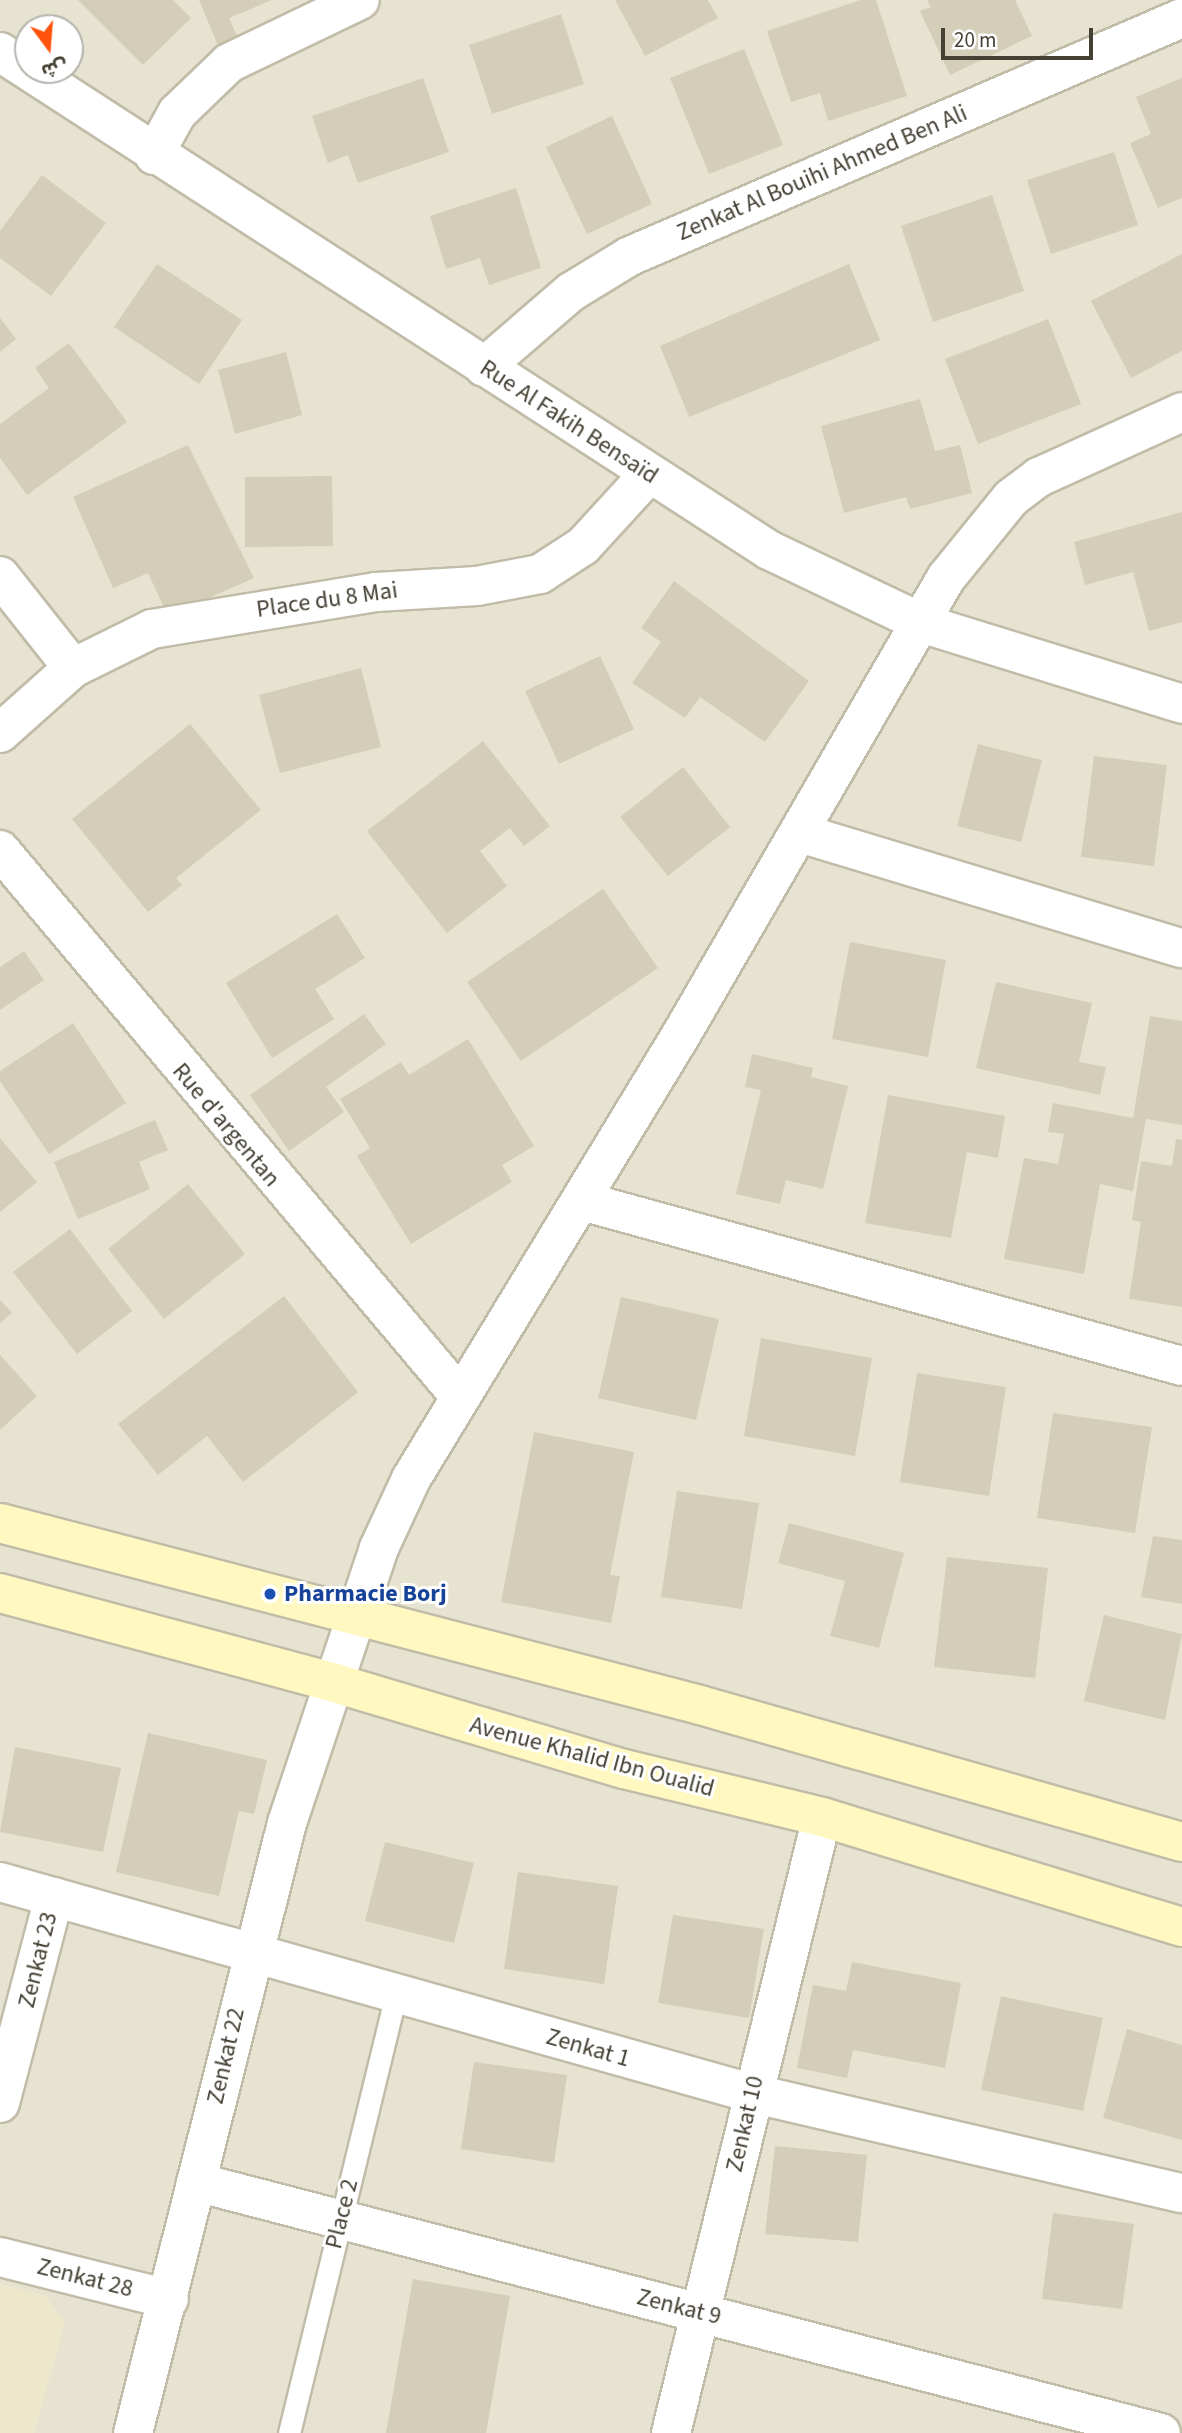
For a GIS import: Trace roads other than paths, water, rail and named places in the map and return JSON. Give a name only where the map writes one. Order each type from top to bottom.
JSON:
[{"type":"main road","points":[[0,1523],[700,1705],[1182,1842]]},
{"type":"main road","name":"Avenue Khalid Ibn Oualid","points":[[0,1593],[335,1683],[624,1769],[822,1817],[1182,1927]]},
{"type":"street","points":[[154,155],[177,113],[229,64],[360,0]]},
{"type":"street","name":"Zenkat Al Bouihi Ahmed Ben Ali","points":[[484,366],[571,292],[630,256],[1182,18]]},
{"type":"street","name":"Rue Al Fakih Bensaïd","points":[[0,52],[648,475],[769,550],[924,624],[1182,704]]},
{"type":"street","points":[[924,624],[946,578],[1011,498],[1039,477],[1182,412]]},
{"type":"street","name":"Place du 8 Mai","points":[[0,733],[73,668],[119,642],[185,622],[540,574],[583,546],[648,475]]},
{"type":"street","points":[[7,600],[73,668]]},
{"type":"street","name":"Zenkat 22","points":[[138,2432],[251,1952],[335,1683],[360,1617],[384,1537],[458,1395],[582,1201],[924,624]]},
{"type":"street","points":[[800,833],[1182,948]]},
{"type":"street","name":"Rue d'argentan","points":[[0,850],[458,1395]]},
{"type":"street","points":[[582,1201],[1182,1366]]},
{"type":"street","name":"Zenkat 10","points":[[671,2433],[751,2093],[822,1817]]},
{"type":"street","name":"Zenkat 1","points":[[0,1882],[751,2093],[1182,2193]]},
{"type":"street","name":"Zenkat 23","points":[[0,2103],[54,1897]]},
{"type":"street","name":"Zenkat 9","points":[[196,2182],[340,2222],[701,2312],[1161,2433]]},
{"type":"street","name":"Zenkat 28","points":[[0,2257],[169,2299]]},
{"type":"street","points":[[1176,2433],[1182,2413]]},
{"type":"lane","name":"Place 2","points":[[289,2433],[397,1995]]},
{"type":"place","name":"Pharmacie Borj","points":[[270,1594]]}]
